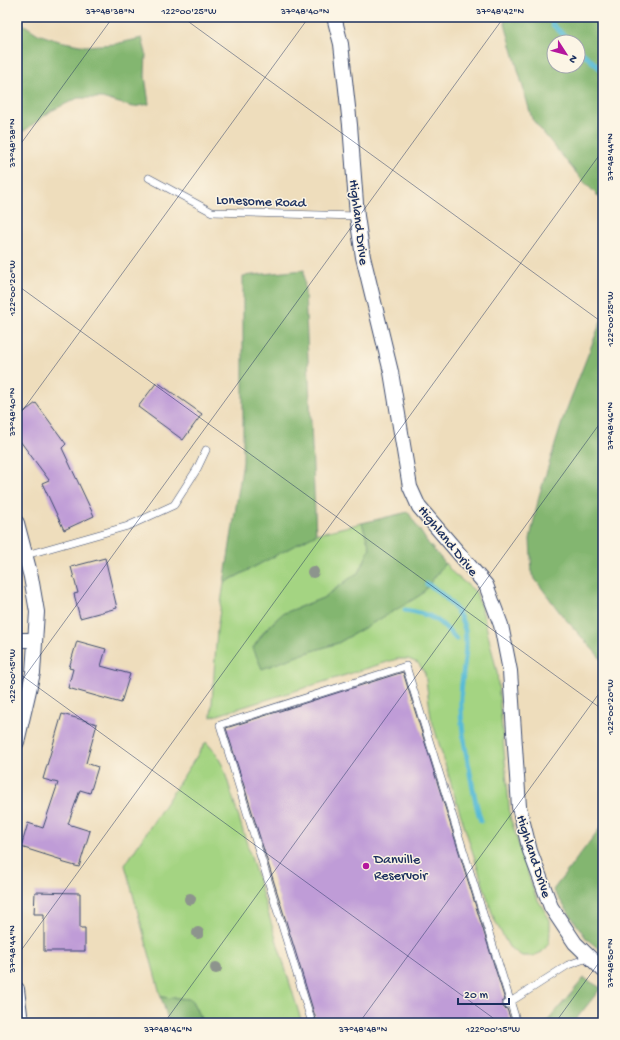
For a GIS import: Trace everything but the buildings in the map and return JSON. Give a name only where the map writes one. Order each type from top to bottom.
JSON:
[{"type":"street","name":"Highland Drive","points":[[334,17],[341,44],[357,216],[363,257],[391,372],[410,487],[419,508],[486,585],[501,625],[510,671],[519,807],[530,851],[551,907],[575,943],[603,970]]},
{"type":"street","points":[[17,523],[31,576],[37,612],[33,673],[17,742]]},
{"type":"street","points":[[17,640],[35,640]]},
{"type":"street","points":[[17,989],[21,1023]]},
{"type":"lane","name":"Lonesome Road","points":[[149,178],[212,212],[357,216]]},
{"type":"lane","points":[[26,555],[128,526],[174,505],[197,469],[206,450]]},
{"type":"lane","points":[[312,1023],[220,725],[406,666],[508,1003],[516,1023]]},
{"type":"lane","points":[[508,1003],[568,966],[590,957]]},
{"type":"green space","points":[[503,17],[603,17],[603,201],[582,180],[532,119]]},
{"type":"green space","points":[[17,20],[38,34],[59,41],[85,46],[115,44],[142,38],[146,53],[145,76],[149,104],[133,107],[102,98],[78,98],[51,111],[24,131],[17,130]]},
{"type":"green space","points":[[304,270],[316,534],[224,583],[243,462],[243,276]]},
{"type":"green space","points":[[603,316],[603,661],[561,614],[532,575],[530,539],[539,496],[564,416]]},
{"type":"green space","points":[[408,512],[428,543],[445,563],[422,594],[338,643],[262,669],[253,648],[265,631],[282,614],[323,598],[360,571],[370,548],[362,523]]},
{"type":"green space","points":[[362,523],[370,548],[360,571],[323,598],[282,614],[265,630],[253,648],[303,654],[338,643],[422,594],[445,563],[453,573],[476,592],[484,617],[497,672],[510,817],[535,895],[550,920],[549,943],[542,952],[533,956],[522,956],[509,947],[494,919],[431,717],[425,673],[418,663],[408,659],[397,659],[211,717],[217,630],[224,583],[316,534]]},
{"type":"green space","points":[[206,742],[215,752],[223,766],[302,1023],[203,1023],[191,999],[161,997],[125,865]]},
{"type":"green space","points":[[603,824],[603,953],[586,938],[553,890]]},
{"type":"green space","points":[[584,978],[601,988],[573,1023],[546,1023]]},
{"type":"green space","points":[[161,997],[191,999],[203,1023],[169,1023]]},
{"type":"waterway","points":[[550,17],[553,25],[563,34]]},
{"type":"waterway","points":[[586,56],[603,71]]},
{"type":"waterway","points":[[427,584],[440,592],[456,609],[465,630],[466,646],[461,689],[462,724],[477,808],[481,821]]},
{"type":"waterway","points":[[405,610],[422,613],[434,618],[456,639]]},
{"type":"place","name":"Danville Reservoir","points":[[366,866]]}]
